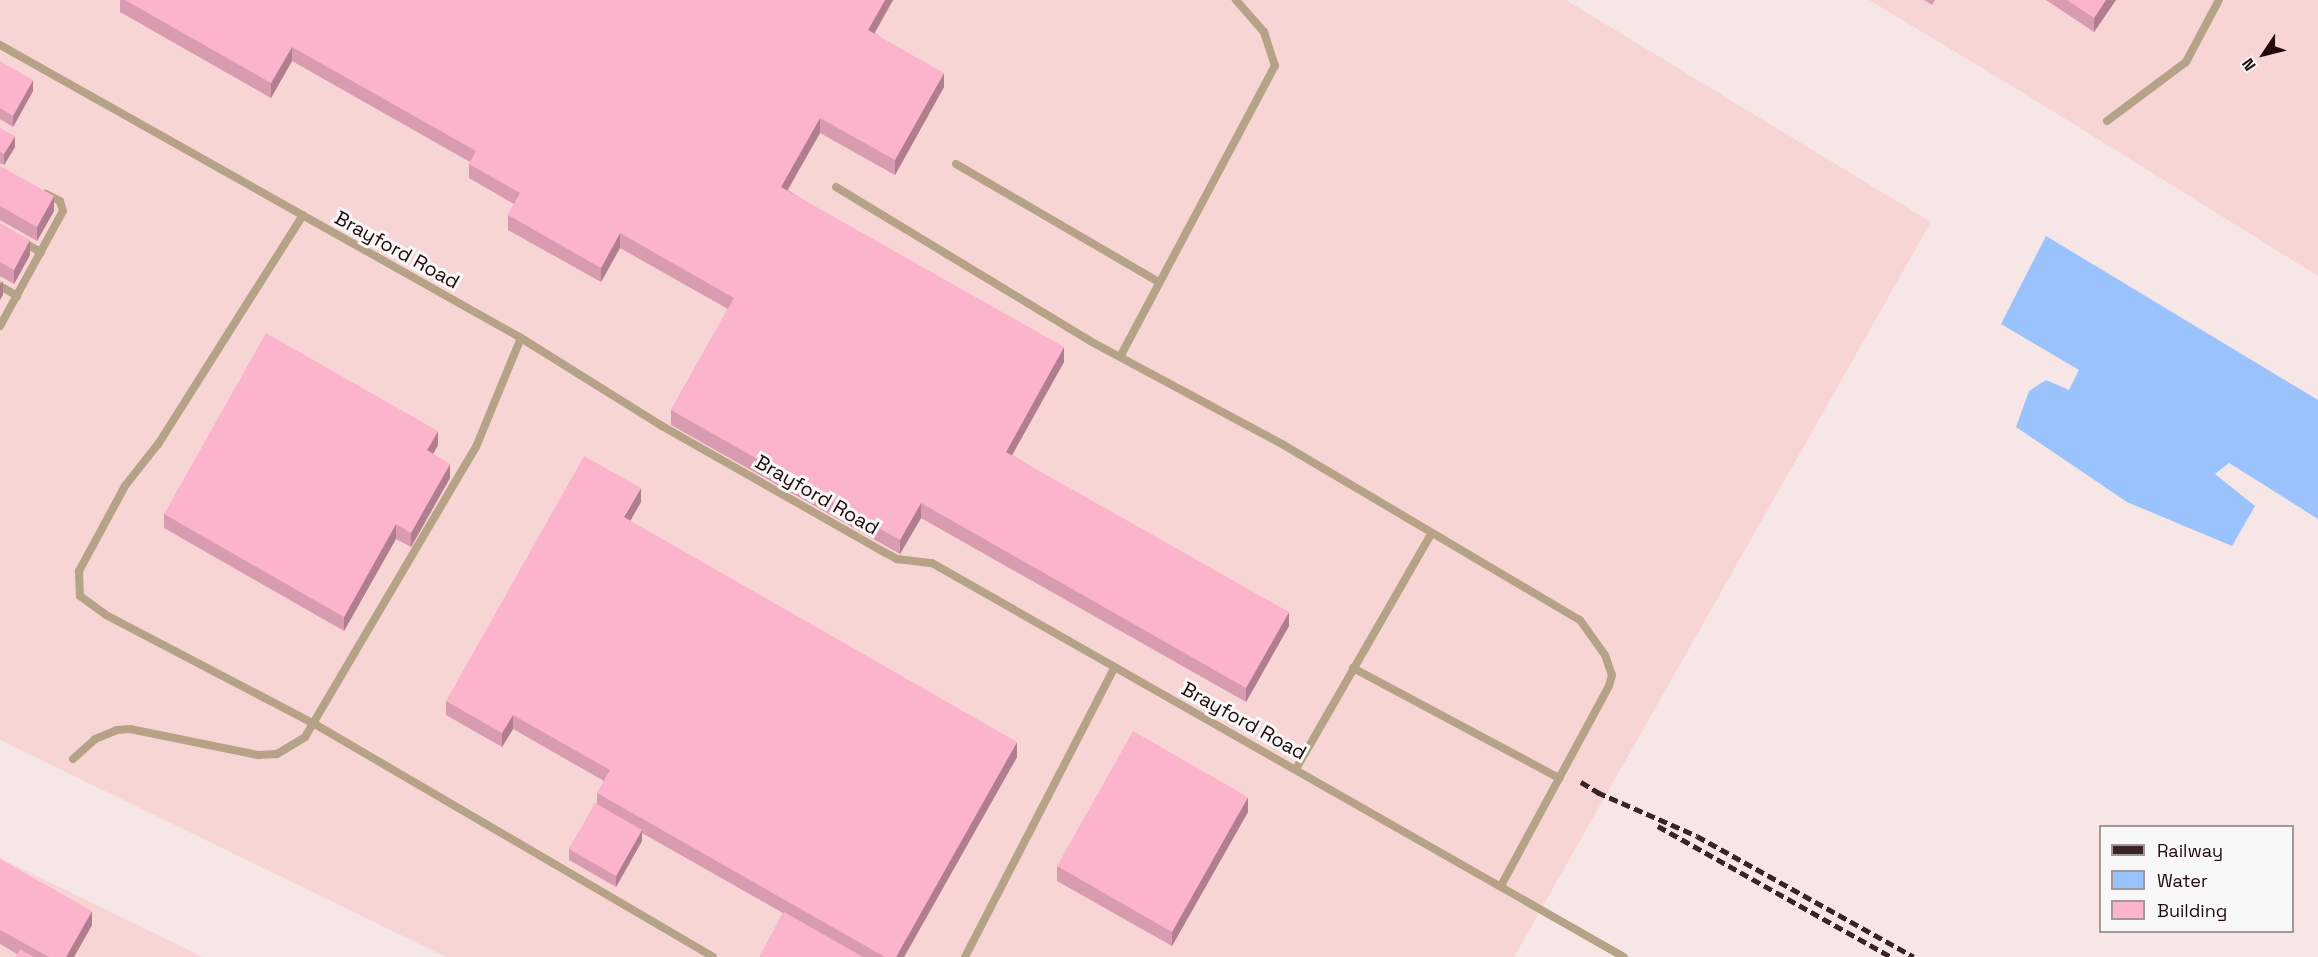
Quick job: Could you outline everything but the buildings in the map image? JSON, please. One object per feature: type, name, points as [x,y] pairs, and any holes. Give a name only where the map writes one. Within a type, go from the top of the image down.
[{"type":"lane","points":[[1120,357],[1275,66],[1264,32],[1236,0]]},
{"type":"lane","points":[[2107,121],[2186,62],[2219,0]]},
{"type":"lane","name":"Brayford Road","points":[[0,45],[521,338],[662,426],[886,553],[897,559],[932,563],[1624,957]]},
{"type":"lane","points":[[956,164],[1159,282]]},
{"type":"lane","points":[[836,188],[1120,357],[1282,444],[1580,620],[1600,644],[1612,675],[1609,686],[1501,886]]},
{"type":"lane","points":[[0,327],[63,211],[60,201],[40,190]]},
{"type":"lane","points":[[303,215],[158,444],[125,486],[77,580],[80,596],[106,615],[312,723],[713,957]]},
{"type":"lane","points":[[10,234],[41,252]]},
{"type":"lane","points":[[0,286],[17,296]]},
{"type":"lane","points":[[73,759],[95,739],[117,730],[130,729],[258,755],[277,754],[297,746],[476,447],[521,338]]},
{"type":"lane","points":[[1296,769],[1431,534]]},
{"type":"lane","points":[[965,957],[1115,667]]},
{"type":"lane","points":[[1353,668],[1559,778]]},
{"type":"shaded area","points":[[0,0],[1566,0],[1931,222],[1514,957],[446,957],[0,740]]},
{"type":"shaded area","points":[[1869,0],[2318,0],[2318,276],[2030,97]]},
{"type":"shaded area","points":[[0,858],[203,957],[0,957]]},
{"type":"water","points":[[2046,236],[2318,400],[2318,519],[2229,463],[2215,474],[2255,506],[2232,546],[2127,502],[2016,427],[2029,391],[2046,380],[2069,390],[2079,370],[2001,324]]},
{"type":"railway","points":[[1581,782],[1603,795]]},
{"type":"railway","points":[[1597,792],[1697,836],[1914,957]]},
{"type":"railway","points":[[1658,826],[1891,957]]}]
